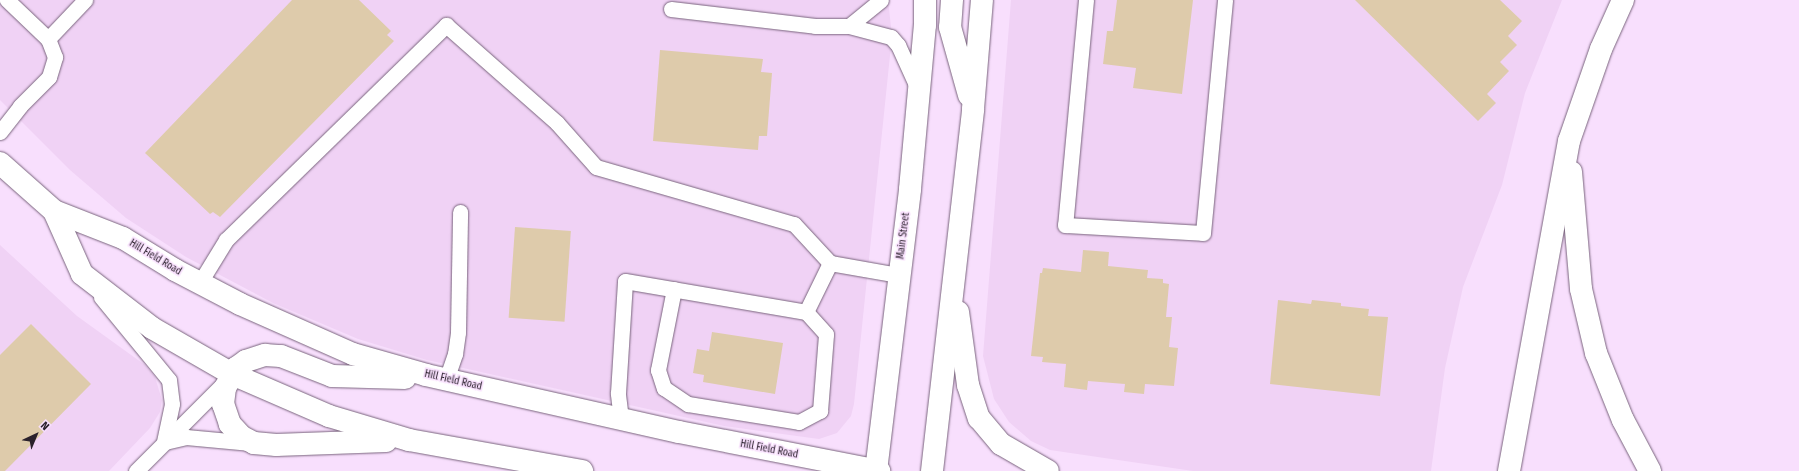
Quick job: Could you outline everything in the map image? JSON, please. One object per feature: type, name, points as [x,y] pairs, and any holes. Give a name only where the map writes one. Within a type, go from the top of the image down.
[{"type":"main road","points":[[919,0],[925,25]]},
{"type":"main road","name":"Main Street","points":[[877,471],[920,93],[925,25],[925,0]]},
{"type":"main road","points":[[952,0],[950,27],[973,110]]},
{"type":"main road","points":[[932,471],[973,110],[982,0]]},
{"type":"main road","points":[[1509,471],[1569,141],[1601,49],[1623,0]]},
{"type":"main road","points":[[1569,141],[1581,289],[1596,353],[1623,420],[1650,471]]},
{"type":"main road","name":"Hill Field Road","points":[[0,163],[54,211],[123,238],[199,284],[328,344],[377,362],[446,380],[621,419],[877,471]]},
{"type":"main road","name":"Hill Field Road","points":[[54,211],[82,274],[152,328],[230,376],[324,414],[409,440],[558,469],[582,471]]},
{"type":"main road","points":[[954,281],[968,385],[979,418],[1001,444],[1048,471]]},
{"type":"main road","points":[[409,440],[260,444],[242,437],[233,429],[227,417],[223,393],[230,376],[246,361],[257,356],[272,355],[332,376],[446,380]]},
{"type":"lane","points":[[0,132],[20,106],[49,77],[55,57],[48,39],[7,0]]},
{"type":"lane","points":[[48,39],[85,0]]},
{"type":"lane","points":[[849,26],[881,0]]},
{"type":"lane","points":[[1086,0],[1065,225],[1203,234],[1225,0]]},
{"type":"lane","points":[[671,9],[815,26],[849,26],[894,38],[920,93]]},
{"type":"lane","points":[[199,284],[226,240],[446,25],[557,123],[596,167],[794,224],[830,263],[899,275]]},
{"type":"lane","points":[[446,380],[455,354],[458,332],[460,212]]},
{"type":"lane","points":[[806,312],[830,263]]},
{"type":"lane","points":[[82,274],[169,380],[172,404],[164,442]]},
{"type":"lane","points":[[621,419],[618,393],[625,281],[674,289],[806,312],[826,334],[820,411],[799,422],[688,404],[664,388],[658,370],[674,289]]},
{"type":"lane","points":[[136,471],[230,376]]},
{"type":"lane","points":[[164,442],[186,437],[260,444]]},
{"type":"shaded area","points":[[0,0],[888,0],[892,36],[854,404],[851,416],[837,433],[819,439],[724,426],[427,360],[358,339],[273,303],[186,257],[126,218],[70,170],[0,100]]},
{"type":"shaded area","points":[[1011,0],[1562,0],[1525,93],[1502,185],[1463,287],[1445,368],[1431,471],[1193,471],[1050,450],[1031,441],[1009,422],[994,399],[983,356]]},
{"type":"shaded area","points":[[0,245],[77,316],[145,365],[155,377],[162,400],[160,412],[150,428],[109,471],[0,471]]},
{"type":"building","points":[[292,0],[359,0],[391,31],[387,35],[394,41],[220,217],[213,212],[210,214],[145,153]]},
{"type":"building","points":[[1117,0],[1193,0],[1182,94],[1133,88],[1136,68],[1103,64],[1107,31],[1113,31]]},
{"type":"building","points":[[1355,0],[1500,0],[1522,21],[1508,36],[1517,45],[1500,62],[1509,71],[1487,94],[1496,103],[1478,121]]},
{"type":"building","points":[[660,50],[763,59],[761,72],[772,73],[767,136],[759,136],[758,150],[653,141]]},
{"type":"building","points":[[515,227],[571,231],[565,322],[509,318]]},
{"type":"building","points":[[1083,250],[1109,252],[1108,266],[1148,270],[1147,278],[1163,279],[1163,283],[1169,284],[1166,317],[1172,317],[1169,347],[1178,348],[1174,386],[1145,384],[1144,394],[1124,392],[1125,384],[1088,381],[1087,390],[1064,387],[1066,364],[1042,362],[1043,357],[1031,356],[1040,273],[1042,273],[1043,268],[1081,272]]},
{"type":"building","points":[[1278,300],[1311,304],[1312,300],[1341,303],[1341,306],[1369,309],[1368,316],[1388,317],[1380,396],[1270,384]]},
{"type":"building","points":[[31,324],[91,384],[5,471],[0,471],[0,355]]},
{"type":"building","points":[[712,332],[783,343],[775,394],[703,382],[704,375],[693,373],[697,349],[709,351]]}]
